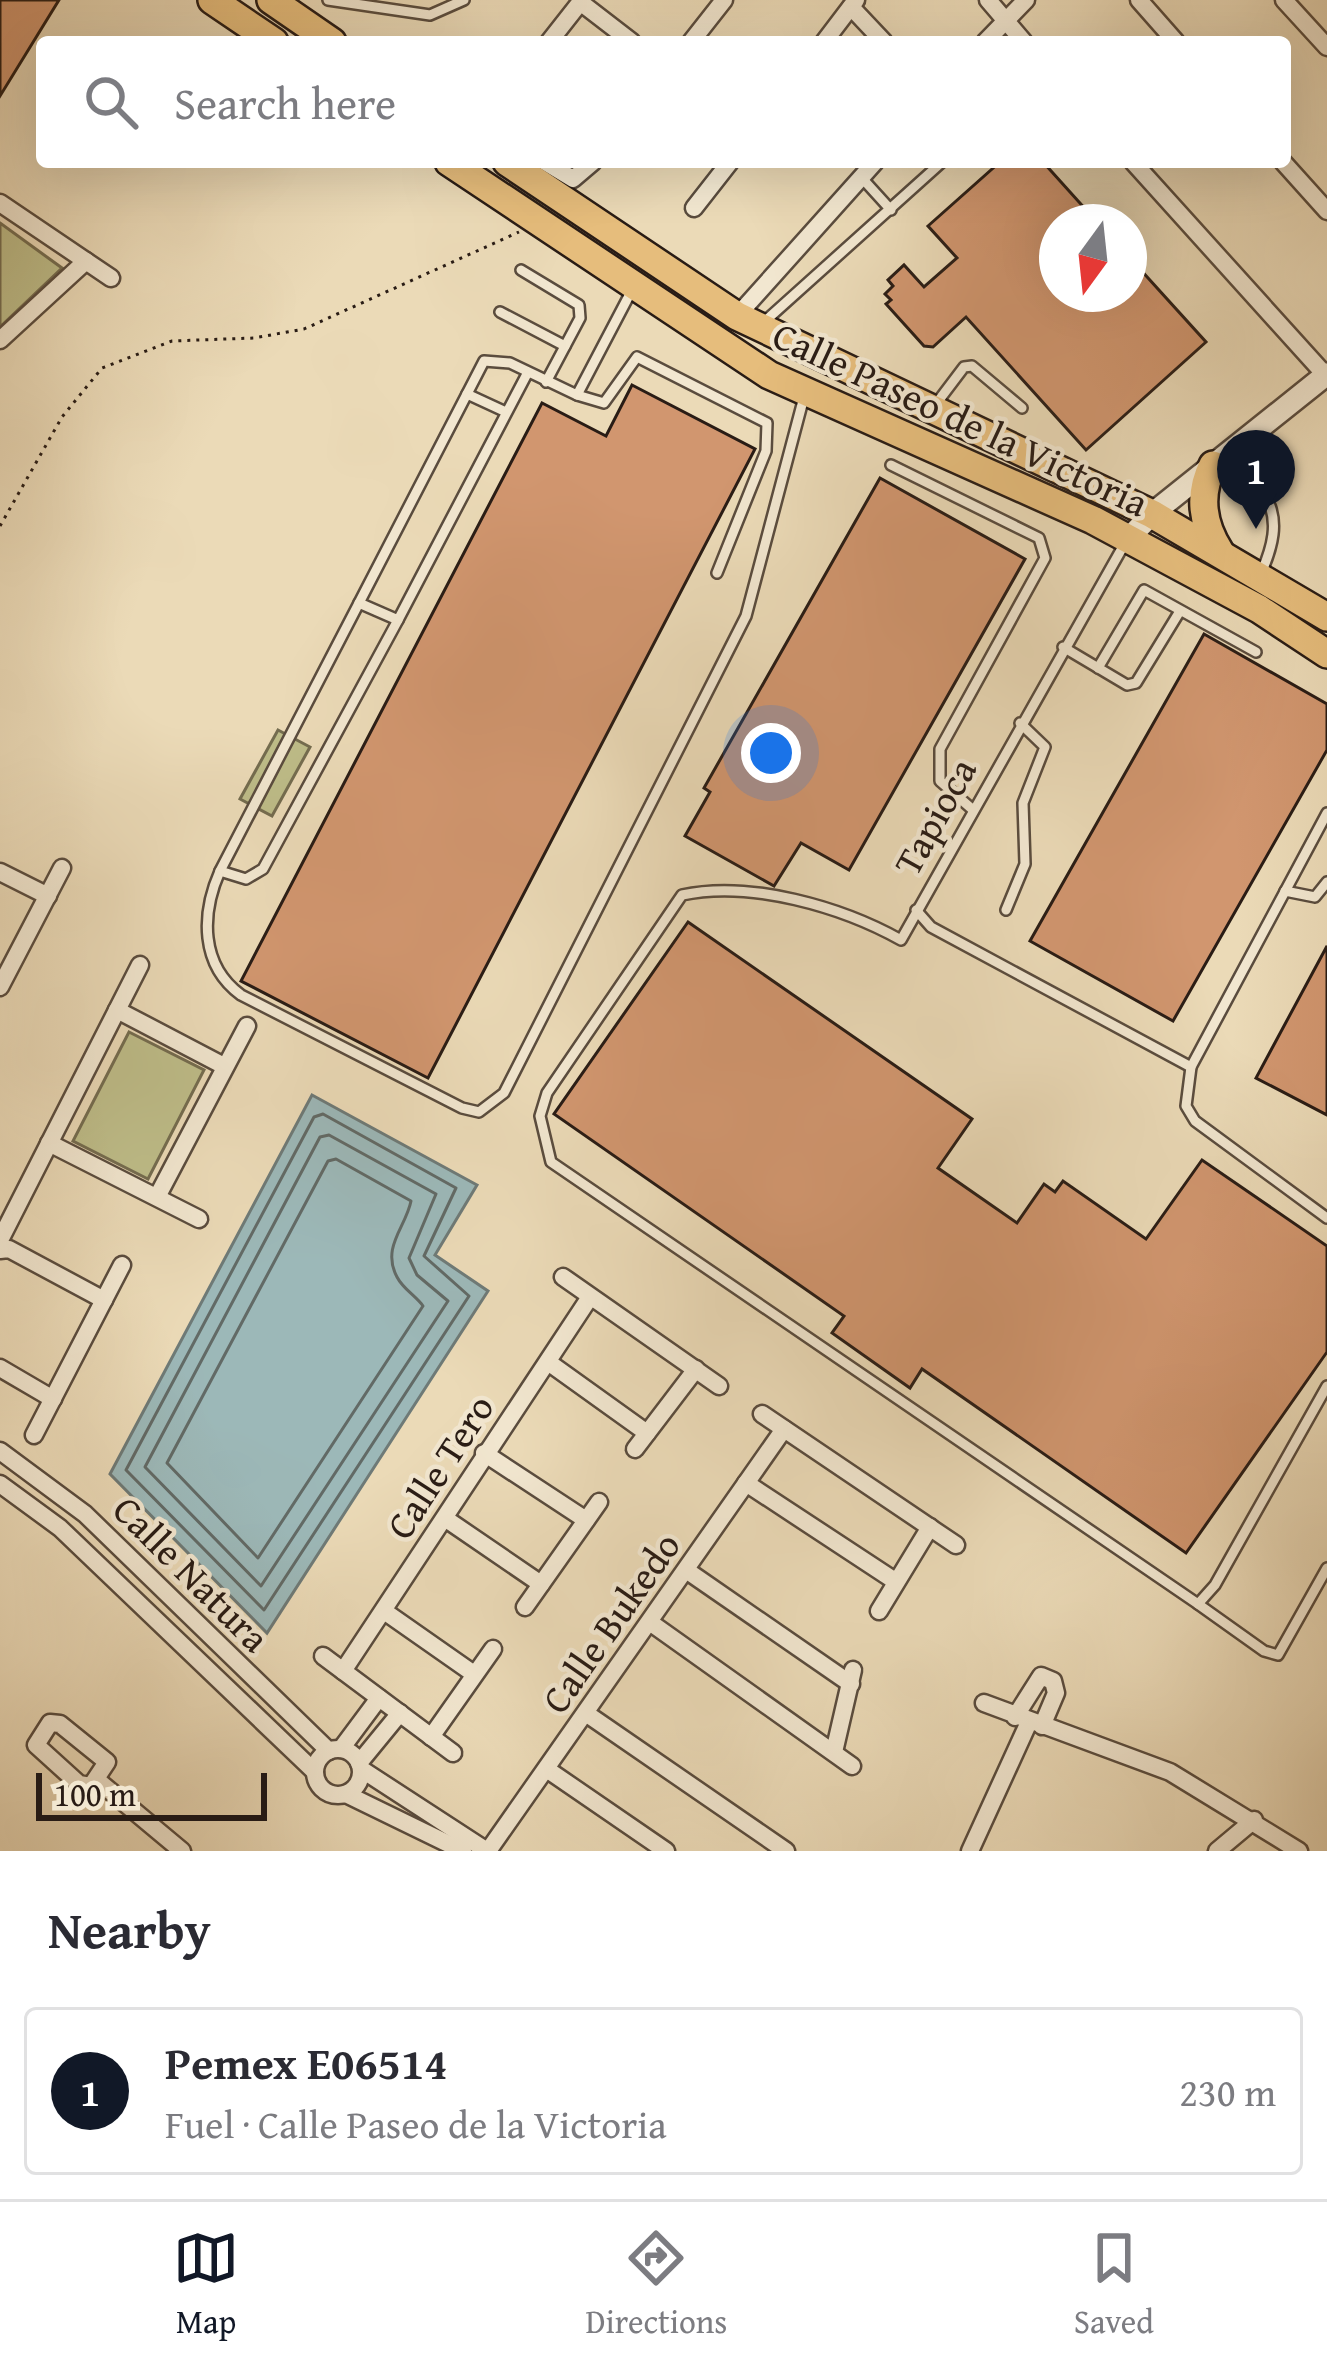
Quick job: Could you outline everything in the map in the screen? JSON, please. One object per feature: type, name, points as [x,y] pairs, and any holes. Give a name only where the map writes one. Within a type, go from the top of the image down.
[{"type":"main road","points":[[212,0],[265,36]]},
{"type":"main road","points":[[271,0],[323,36]]},
{"type":"main road","name":"Calle Paseo de la Victoria","points":[[458,168],[633,288],[805,395],[1128,539],[1327,654]]},
{"type":"main road","name":"Calle Paseo de la Victoria","points":[[516,168],[748,321],[1152,514],[1327,617]]},
{"type":"main road","points":[[1220,551],[1209,536],[1203,497],[1222,458]]},
{"type":"street","points":[[696,36],[724,0]]},
{"type":"street","points":[[988,0],[1019,36]]},
{"type":"street","points":[[991,36],[1026,0]]},
{"type":"street","points":[[1139,0],[1171,36]]},
{"type":"street","points":[[1284,0],[1327,47]]},
{"type":"street","points":[[554,36],[581,1],[625,36]]},
{"type":"street","points":[[829,36],[853,4],[879,36]]},
{"type":"street","points":[[554,168],[565,176],[581,177],[588,168]]},
{"type":"street","points":[[694,208],[725,168]]},
{"type":"street","points":[[748,321],[869,168]]},
{"type":"street","points":[[1128,539],[1152,514],[1326,375],[1137,168]]},
{"type":"street","points":[[1288,168],[1327,211]]},
{"type":"street","points":[[0,203],[112,278]]},
{"type":"street","points":[[0,340],[86,261]]},
{"type":"street","points":[[0,987],[8,954],[62,868]]},
{"type":"street","points":[[0,872],[47,896]]},
{"type":"street","points":[[104,1300],[2,1242],[140,964]]},
{"type":"street","points":[[117,1010],[224,1066]]},
{"type":"street","points":[[157,1197],[247,1026]]},
{"type":"street","points":[[50,1143],[199,1219]]},
{"type":"street","points":[[34,1435],[122,1265]]},
{"type":"street","points":[[563,1277],[719,1386]]},
{"type":"street","name":"Calle Tero","points":[[343,1671],[590,1297]]},
{"type":"street","points":[[548,1362],[647,1433]]},
{"type":"street","points":[[0,1368],[53,1399]]},
{"type":"street","points":[[635,1449],[696,1369]]},
{"type":"street","points":[[762,1414],[956,1545]]},
{"type":"street","name":"Calle Bukedo","points":[[487,1851],[784,1429]]},
{"type":"street","name":"Calle Natura","points":[[0,1451],[85,1514],[335,1750]]},
{"type":"street","points":[[484,1453],[586,1520]]},
{"type":"street","points":[[746,1483],[895,1581]]},
{"type":"street","name":"Calle Natura","points":[[0,1484],[60,1528],[315,1772]]},
{"type":"street","points":[[525,1607],[599,1502]]},
{"type":"street","points":[[446,1519],[542,1584]]},
{"type":"street","points":[[878,1611],[930,1528]]},
{"type":"street","points":[[686,1570],[852,1677],[834,1752]]},
{"type":"street","points":[[384,1611],[474,1674]]},
{"type":"street","points":[[651,1622],[852,1766]]},
{"type":"street","points":[[431,1737],[493,1649]]},
{"type":"street","points":[[323,1656],[453,1753]]},
{"type":"street","points":[[379,1698],[315,1772],[325,1791],[346,1794],[463,1851]]},
{"type":"street","points":[[984,1703],[1170,1772],[1299,1851]]},
{"type":"street","points":[[346,1794],[358,1784],[360,1766],[400,1713]]},
{"type":"street","points":[[587,1714],[778,1850]]},
{"type":"street","points":[[970,1851],[1029,1722]]},
{"type":"street","points":[[335,1750],[487,1851]]},
{"type":"street","points":[[548,1770],[666,1851]]},
{"type":"street","points":[[97,1780],[182,1851]]},
{"type":"street","points":[[1217,1851],[1254,1820]]},
{"type":"lane","points":[[328,0],[430,15],[464,0]]},
{"type":"lane","points":[[748,321],[891,211],[936,168]]},
{"type":"lane","points":[[861,177],[891,211]]},
{"type":"lane","points":[[521,270],[579,304],[580,318],[546,382]]},
{"type":"lane","points":[[577,395],[633,288]]},
{"type":"lane","points":[[500,312],[565,346]]},
{"type":"lane","points":[[717,573],[766,451],[766,423],[637,358],[604,403],[498,358],[484,361],[220,871],[208,900],[216,973],[224,982],[462,1108],[493,1107],[657,798],[746,616],[805,395]]},
{"type":"lane","points":[[931,411],[964,367],[972,366],[1022,408]]},
{"type":"lane","points":[[220,871],[246,879],[263,869],[528,371]]},
{"type":"lane","points":[[467,394],[506,412]]},
{"type":"lane","points":[[1222,458],[1275,512],[1276,531],[1260,576]]},
{"type":"lane","points":[[891,465],[1039,538],[1045,558],[940,749],[940,782],[972,809]]},
{"type":"lane","name":"Tapioca","points":[[1128,539],[916,910],[931,927],[1191,1067]]},
{"type":"lane","points":[[1098,668],[1144,590],[1256,652]]},
{"type":"lane","points":[[358,603],[398,620]]},
{"type":"lane","points":[[1063,646],[1127,685],[1136,683],[1180,611]]},
{"type":"lane","points":[[1006,910],[1025,864],[1023,803],[1046,757],[1046,747],[1020,723]]},
{"type":"lane","points":[[1327,813],[1191,1067],[1186,1106],[1195,1121],[1327,1218]]},
{"type":"lane","points":[[1285,891],[1315,897],[1327,882]]},
{"type":"lane","points":[[916,910],[901,940],[871,923],[753,893],[682,895],[547,1094],[541,1116],[551,1162],[1264,1651],[1278,1654],[1327,1568]]},
{"type":"lane","points":[[1198,1604],[1215,1585],[1327,1386]]},
{"type":"path","points":[[0,526],[62,417],[102,368],[172,341],[254,338],[304,329],[498,245],[536,221]]},
{"type":"shaded area","points":[[0,223],[62,268],[0,327]]},
{"type":"shaded area","points":[[278,730],[310,747],[272,816],[240,799]]},
{"type":"shaded area","points":[[129,1032],[204,1070],[148,1179],[73,1141]]},
{"type":"water","points":[[312,1095],[477,1185],[435,1255],[488,1291],[267,1633],[110,1474]]},
{"type":"building","points":[[0,0],[59,0],[36,36],[0,96]]},
{"type":"building","points":[[993,168],[1048,168],[1081,204],[1039,204],[1039,312],[1147,312],[1147,277],[1206,342],[1086,450],[966,317],[933,347],[924,346],[886,304],[891,300],[885,294],[893,286],[888,280],[904,265],[924,287],[957,258],[928,226]]},
{"type":"building","points":[[632,385],[755,449],[428,1078],[241,981],[542,403],[606,436]]},
{"type":"building","points":[[880,478],[1025,559],[849,870],[801,843],[774,886],[685,836],[710,792],[704,788]]},
{"type":"building","points":[[1204,634],[1327,704],[1327,750],[1173,1021],[1030,941]]},
{"type":"building","points":[[688,922],[972,1119],[938,1168],[1017,1223],[1044,1184],[1055,1192],[1063,1181],[1146,1239],[1202,1160],[1327,1246],[1327,1352],[1186,1553],[922,1369],[910,1388],[832,1333],[844,1316],[554,1114]]},
{"type":"building","points":[[1327,946],[1327,1115],[1256,1078]]},
{"type":"place","name":"Pemex E06514","points":[[1256,529]]}]
